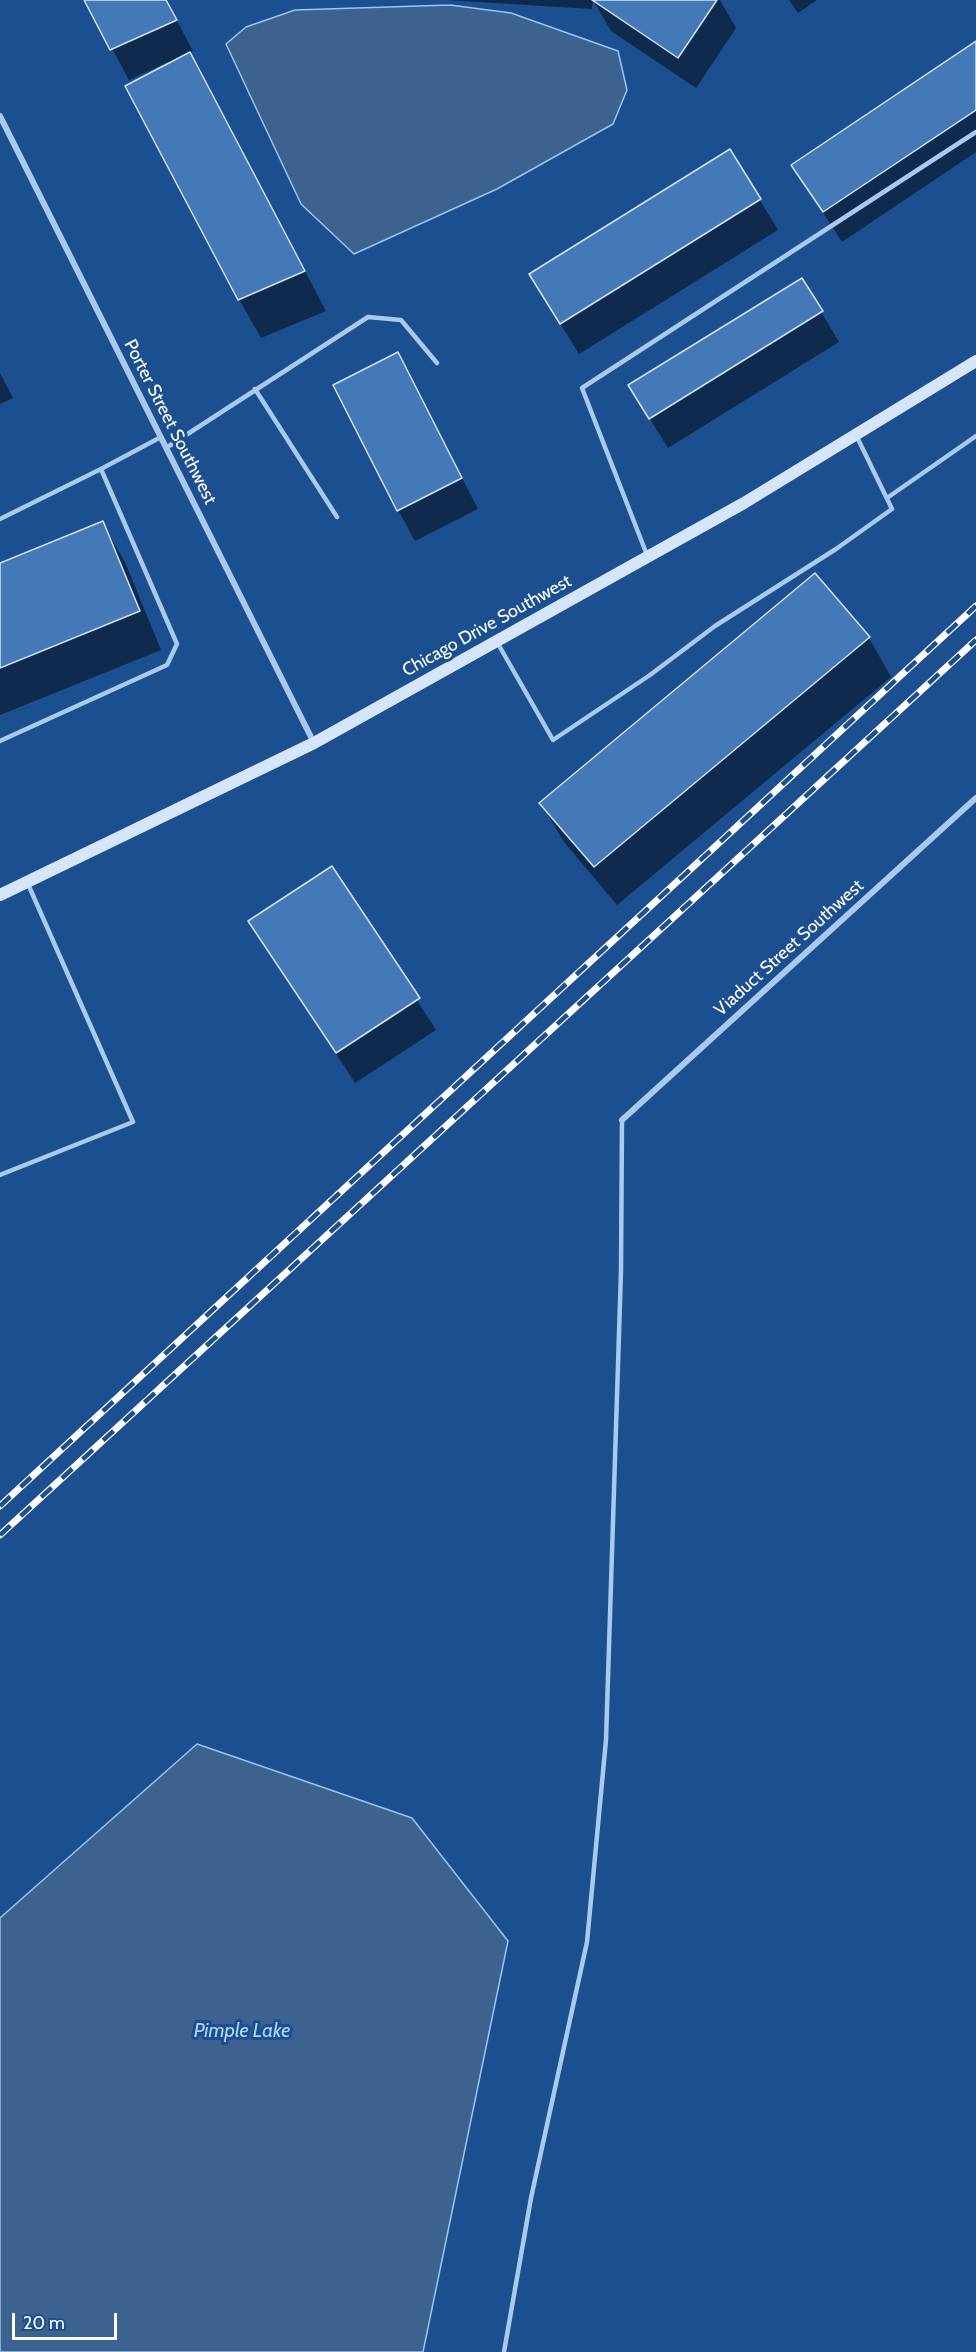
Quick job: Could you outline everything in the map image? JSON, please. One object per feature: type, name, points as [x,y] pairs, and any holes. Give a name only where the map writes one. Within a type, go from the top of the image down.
[{"type":"main road","name":"Chicago Drive Southwest","points":[[0,895],[314,743],[744,503],[976,361]]},
{"type":"street","name":"Porter Street Southwest","points":[[0,116],[314,743]]},
{"type":"street","name":"Viaduct Street Southwest","points":[[622,1120],[976,798]]},
{"type":"lane","points":[[648,557],[582,388],[976,132]]},
{"type":"lane","points":[[166,448],[368,317],[401,320],[437,363]]},
{"type":"lane","points":[[255,389],[337,517]]},
{"type":"lane","points":[[496,641],[553,740],[650,675],[715,626],[836,549],[892,509],[856,435]]},
{"type":"lane","points":[[887,498],[976,436]]},
{"type":"lane","points":[[0,519],[161,437]]},
{"type":"lane","points":[[0,741],[167,665],[177,644],[101,469]]},
{"type":"lane","points":[[0,1175],[133,1122],[27,882]]},
{"type":"lane","points":[[504,2352],[531,2198],[589,1930],[606,1740],[621,1271],[622,1120]]},
{"type":"water","points":[[450,5],[511,13],[618,51],[627,90],[613,124],[497,189],[354,254],[301,204],[226,44],[246,27],[295,10]]},
{"type":"water","name":"Pimple Lake","points":[[197,1744],[412,1818],[508,1941],[423,2352],[0,2352],[0,1918]]},
{"type":"building","points":[[84,0],[166,0],[177,20],[110,50]]},
{"type":"building","points":[[592,0],[717,0],[678,58]]},
{"type":"building","points":[[976,41],[976,110],[823,212],[791,165]]},
{"type":"building","points":[[190,52],[305,271],[238,300],[125,86]]},
{"type":"building","points":[[730,149],[761,199],[560,324],[529,274]]},
{"type":"building","points":[[802,278],[823,311],[649,419],[628,385]]},
{"type":"building","points":[[398,352],[462,478],[397,511],[333,385]]},
{"type":"building","points":[[103,521],[140,611],[0,668],[0,563]]},
{"type":"building","points":[[815,573],[870,637],[594,867],[539,803]]},
{"type":"building","points":[[332,866],[420,998],[336,1053],[248,921]]},
{"type":"railway","points":[[0,1506],[976,606]]},
{"type":"railway","points":[[0,1535],[976,640]]}]
